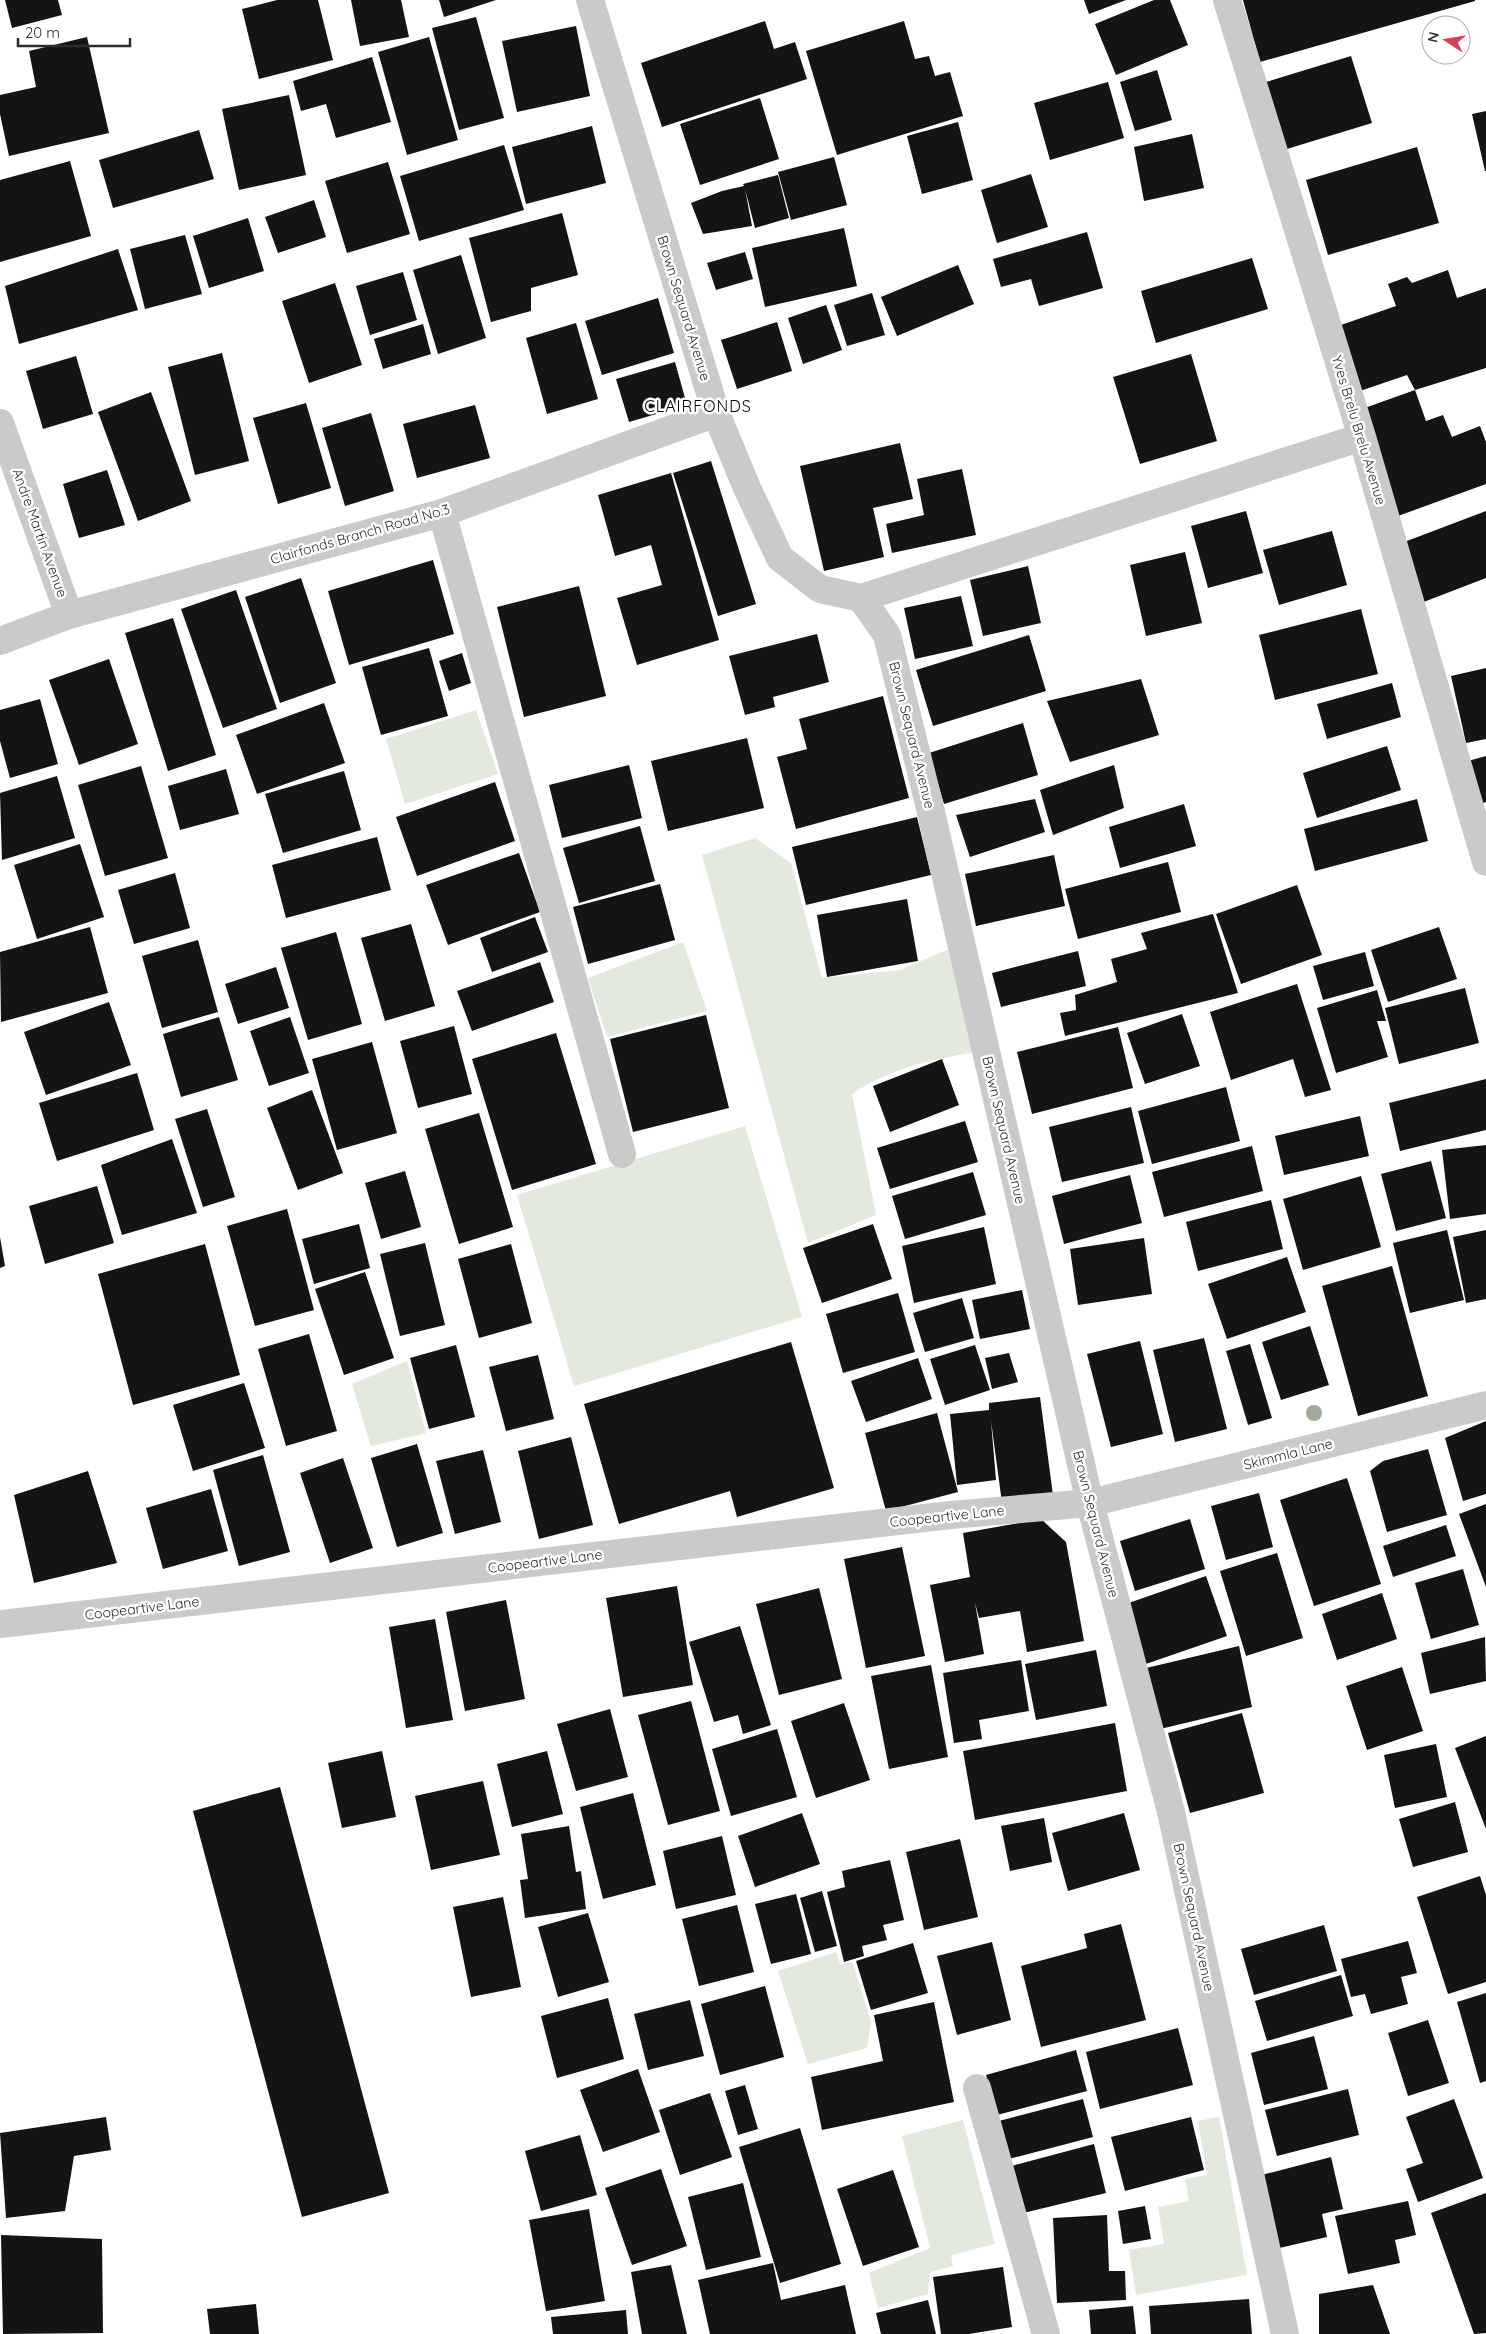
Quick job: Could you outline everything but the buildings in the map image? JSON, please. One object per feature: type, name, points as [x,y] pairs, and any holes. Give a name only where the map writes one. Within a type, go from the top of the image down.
[{"type":"street","name":"Brown Sequard Avenue","points":[[590,0],[716,413],[747,488],[780,558],[820,589],[861,598],[887,635],[931,812],[1090,1503],[1171,1812],[1285,2334]]},
{"type":"street","name":"Yves Brelu Brelu Avenue","points":[[1227,0],[1362,437],[1486,862]]},
{"type":"street","name":"Clairfonds Branch Road No.3","points":[[0,641],[69,615],[442,513],[716,413]]},
{"type":"street","name":"Andre Martin Avenue","points":[[0,423],[69,615]]},
{"type":"street","points":[[861,598],[1362,437]]},
{"type":"street","points":[[442,513],[622,1154]]},
{"type":"street","name":"Skimmla Lane","points":[[1090,1503],[1486,1406]]},
{"type":"street","name":"Coopeartive Lane","points":[[0,1624],[951,1515],[1090,1503]]},
{"type":"street","points":[[977,2088],[1046,2334]]},
{"type":"shaded area","points":[[476,710],[498,774],[405,804],[386,739]]},
{"type":"shaded area","points":[[755,838],[791,863],[822,978],[900,970],[956,946],[983,1051],[949,1057],[899,1070],[852,1094],[876,1215],[808,1243],[702,855]]},
{"type":"shaded area","points":[[683,942],[707,1011],[607,1037],[588,978]]},
{"type":"shaded area","points":[[745,1126],[802,1317],[574,1386],[517,1195]]},
{"type":"shaded area","points":[[407,1361],[426,1433],[371,1446],[352,1384]]},
{"type":"shaded area","points":[[836,1952],[840,1964],[852,1962],[855,1970],[871,2021],[867,2048],[808,2064],[778,1971]]},
{"type":"shaded area","points":[[1219,2117],[1247,2275],[1136,2295],[1129,2250],[1164,2244],[1158,2207],[1189,2201],[1185,2179],[1207,2175],[1198,2121]]},
{"type":"shaded area","points":[[963,2120],[995,2244],[951,2255],[953,2266],[930,2272],[928,2294],[878,2308],[869,2273],[930,2248],[902,2136]]},
{"type":"district","name":"CLAIRFONDS","points":[[698,406]]}]
